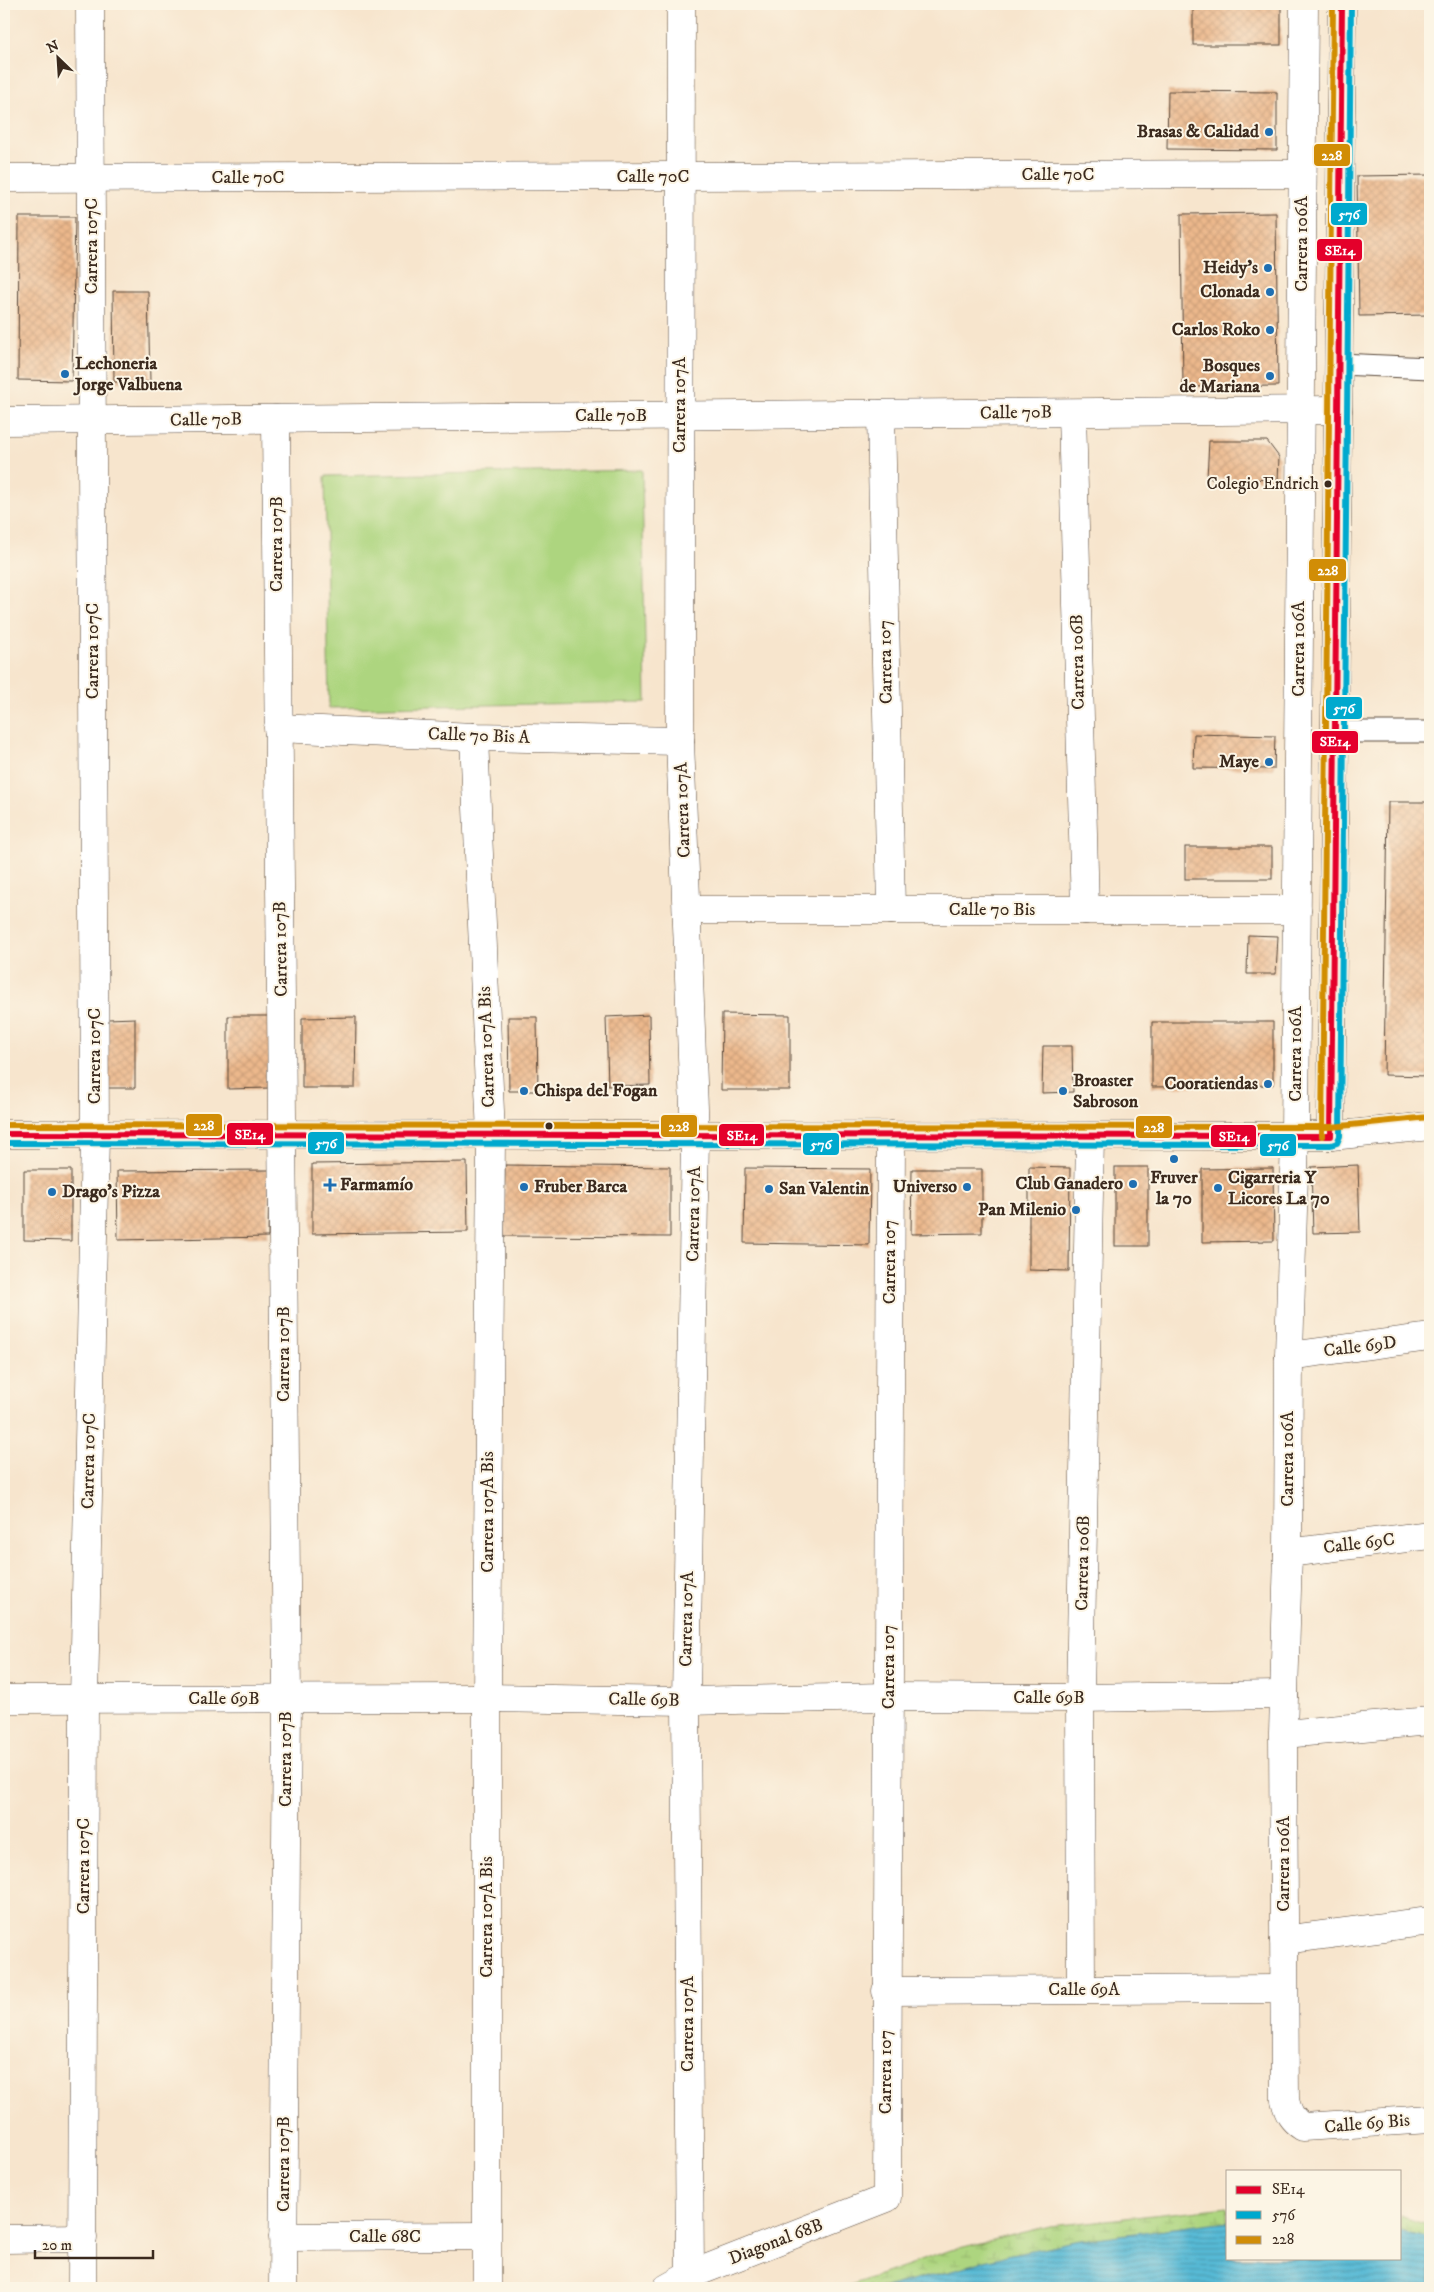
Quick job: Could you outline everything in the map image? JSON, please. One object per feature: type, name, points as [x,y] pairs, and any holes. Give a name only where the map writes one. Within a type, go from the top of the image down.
[{"type":"street","name":"Carrera 107C","points":[[82,2288],[84,1700],[95,1134],[90,4]]},
{"type":"street","name":"Carrera 107A","points":[[678,2282],[695,1135],[680,741],[681,4]]},
{"type":"street","name":"Carrera 106A","points":[[1303,2127],[1294,2121],[1288,2111],[1285,2100],[1283,1989],[1284,1696],[1288,1554],[1289,1356],[1295,1136],[1304,4]]},
{"type":"street","name":"Carrera 106A","points":[[1331,1136],[1342,4]]},
{"type":"street","name":"Calle 70C","points":[[4,178],[1302,174]]},
{"type":"street","name":"Calle 70B","points":[[4,421],[92,422],[1338,410]]},
{"type":"street","name":"Carrera 106B","points":[[1072,413],[1085,910]]},
{"type":"street","name":"Carrera 107","points":[[881,414],[891,910]]},
{"type":"street","name":"Carrera 107B","points":[[276,419],[287,1699],[283,2288]]},
{"type":"street","name":"Calle 70 Bis A","points":[[278,728],[474,737],[680,741]]},
{"type":"street","name":"Carrera 107A Bis","points":[[474,737],[491,1135],[487,1698],[487,2288]]},
{"type":"street","name":"Calle 70 Bis","points":[[687,910],[1297,910]]},
{"type":"street","points":[[4,1134],[1331,1136],[1430,1126]]},
{"type":"street","name":"Carrera 107","points":[[887,2198],[886,1991],[891,1135]]},
{"type":"street","name":"Carrera 106B","points":[[1081,1990],[1080,1698],[1090,1136]]},
{"type":"street","name":"Calle 69D","points":[[1289,1356],[1430,1337]]},
{"type":"street","name":"Calle 69C","points":[[1288,1554],[1430,1535]]},
{"type":"street","name":"Calle 69B","points":[[4,1699],[487,1698],[686,1701],[889,1697],[1284,1696]]},
{"type":"street","points":[[1284,1734],[1430,1721]]},
{"type":"street","points":[[1284,1940],[1430,1922]]},
{"type":"street","name":"Calle 69A","points":[[886,1991],[1283,1989]]},
{"type":"street","name":"Calle 69 Bis","points":[[1303,2127],[1430,2118]]},
{"type":"street","name":"Diagonal 68B","points":[[678,2282],[887,2198]]},
{"type":"street","name":"Calle 68C","points":[[284,2237],[486,2236]]},
{"type":"street","points":[[4,2239],[83,2238]]},
{"type":"lane","points":[[1339,364],[1430,368]]},
{"type":"lane","points":[[1335,732],[1430,732]]},
{"type":"green space","points":[[642,470],[646,702],[329,708],[325,476]]},
{"type":"green space","points":[[1226,2207],[1226,2260],[1402,2260],[1402,2217],[1430,2226],[1430,2288],[842,2288],[951,2250],[1050,2226]]},
{"type":"water","points":[[1226,2221],[1226,2260],[1402,2260],[1402,2231],[1430,2238],[1430,2288],[885,2288],[1007,2255],[1080,2240]]},
{"type":"building","points":[[1193,4],[1281,4],[1281,45],[1193,45]]},
{"type":"building","points":[[1168,91],[1277,92],[1277,150],[1167,149]]},
{"type":"building","points":[[1430,175],[1430,315],[1359,316],[1357,176]]},
{"type":"building","points":[[1276,213],[1278,386],[1183,387],[1181,214]]},
{"type":"building","points":[[19,217],[75,217],[72,381],[18,380]]},
{"type":"building","points":[[113,291],[148,291],[150,382],[114,382]]},
{"type":"building","points":[[1209,441],[1267,441],[1279,457],[1278,480],[1207,478]]},
{"type":"building","points":[[1194,734],[1275,736],[1274,769],[1193,768]]},
{"type":"building","points":[[1388,802],[1430,802],[1430,1076],[1384,1075]]},
{"type":"building","points":[[1185,847],[1272,847],[1272,879],[1185,879]]},
{"type":"building","points":[[1248,935],[1278,936],[1276,974],[1247,974]]},
{"type":"building","points":[[722,1014],[790,1015],[790,1090],[721,1090]]},
{"type":"building","points":[[649,1015],[650,1085],[608,1086],[606,1017]]},
{"type":"building","points":[[228,1016],[270,1016],[269,1088],[228,1089]]},
{"type":"building","points":[[356,1017],[355,1088],[302,1088],[302,1018]]},
{"type":"building","points":[[508,1017],[537,1017],[538,1091],[509,1091]]},
{"type":"building","points":[[135,1018],[135,1088],[107,1088],[108,1019]]},
{"type":"building","points":[[1152,1022],[1273,1022],[1273,1085],[1152,1087]]},
{"type":"building","points":[[1043,1046],[1072,1046],[1073,1092],[1042,1093]]},
{"type":"building","points":[[467,1162],[468,1232],[312,1234],[312,1164]]},
{"type":"building","points":[[505,1165],[670,1167],[670,1237],[504,1236]]},
{"type":"building","points":[[1358,1165],[1360,1232],[1313,1233],[1311,1167]]},
{"type":"building","points":[[1029,1167],[1070,1168],[1069,1271],[1029,1270]]},
{"type":"building","points":[[1115,1167],[1148,1167],[1148,1246],[1115,1246]]},
{"type":"building","points":[[745,1168],[870,1169],[869,1245],[744,1243]]},
{"type":"building","points":[[1273,1168],[1274,1241],[1202,1242],[1202,1169]]},
{"type":"building","points":[[912,1169],[982,1169],[982,1233],[911,1234]]},
{"type":"building","points":[[24,1170],[71,1170],[71,1241],[24,1240]]},
{"type":"building","points":[[269,1170],[268,1237],[118,1240],[117,1171]]},
{"type":"transit line","name":"228","points":[[1322,1136],[1333,4]]},
{"type":"transit line","name":"SE14","points":[[4,1134],[1331,1136],[1342,4]]},
{"type":"transit line","name":"576","points":[[4,1143],[1331,1145],[1337,1143],[1340,1136],[1351,4]]},
{"type":"transit line","name":"228","points":[[4,1125],[1331,1127],[1429,1117]]},
{"type":"place","name":"Brasas & Calidad","points":[[1269,132]]},
{"type":"place","name":"Heidy's","points":[[1268,268]]},
{"type":"place","name":"Clonada","points":[[1270,292]]},
{"type":"place","name":"Carlos Roko","points":[[1270,330]]},
{"type":"place","name":"Lechoneria Jorge Valbuena","points":[[65,374]]},
{"type":"place","name":"Bosques de Mariana","points":[[1270,376]]},
{"type":"place","name":"Colegio Endrich","points":[[1328,484]]},
{"type":"place","name":"Maye","points":[[1269,762]]},
{"type":"place","name":"Cooratiendas","points":[[1268,1084]]},
{"type":"place","name":"Chispa del Fogan","points":[[524,1091]]},
{"type":"place","name":"Broaster Sabroson","points":[[1063,1091]]},
{"type":"place","name":"Fruver la 70","points":[[1174,1159]]},
{"type":"place","name":"Club Ganadero","points":[[1133,1184]]},
{"type":"place","name":"Farmamío","points":[[330,1185]]},
{"type":"place","name":"Fruber Barca","points":[[524,1187]]},
{"type":"place","name":"Universo","points":[[967,1187]]},
{"type":"place","name":"Cigarreria Y Licores La 70","points":[[1218,1188]]},
{"type":"place","name":"San Valentin","points":[[769,1189]]},
{"type":"place","name":"Drago's Pizza","points":[[52,1192]]},
{"type":"place","name":"Pan Milenio","points":[[1076,1210]]}]
